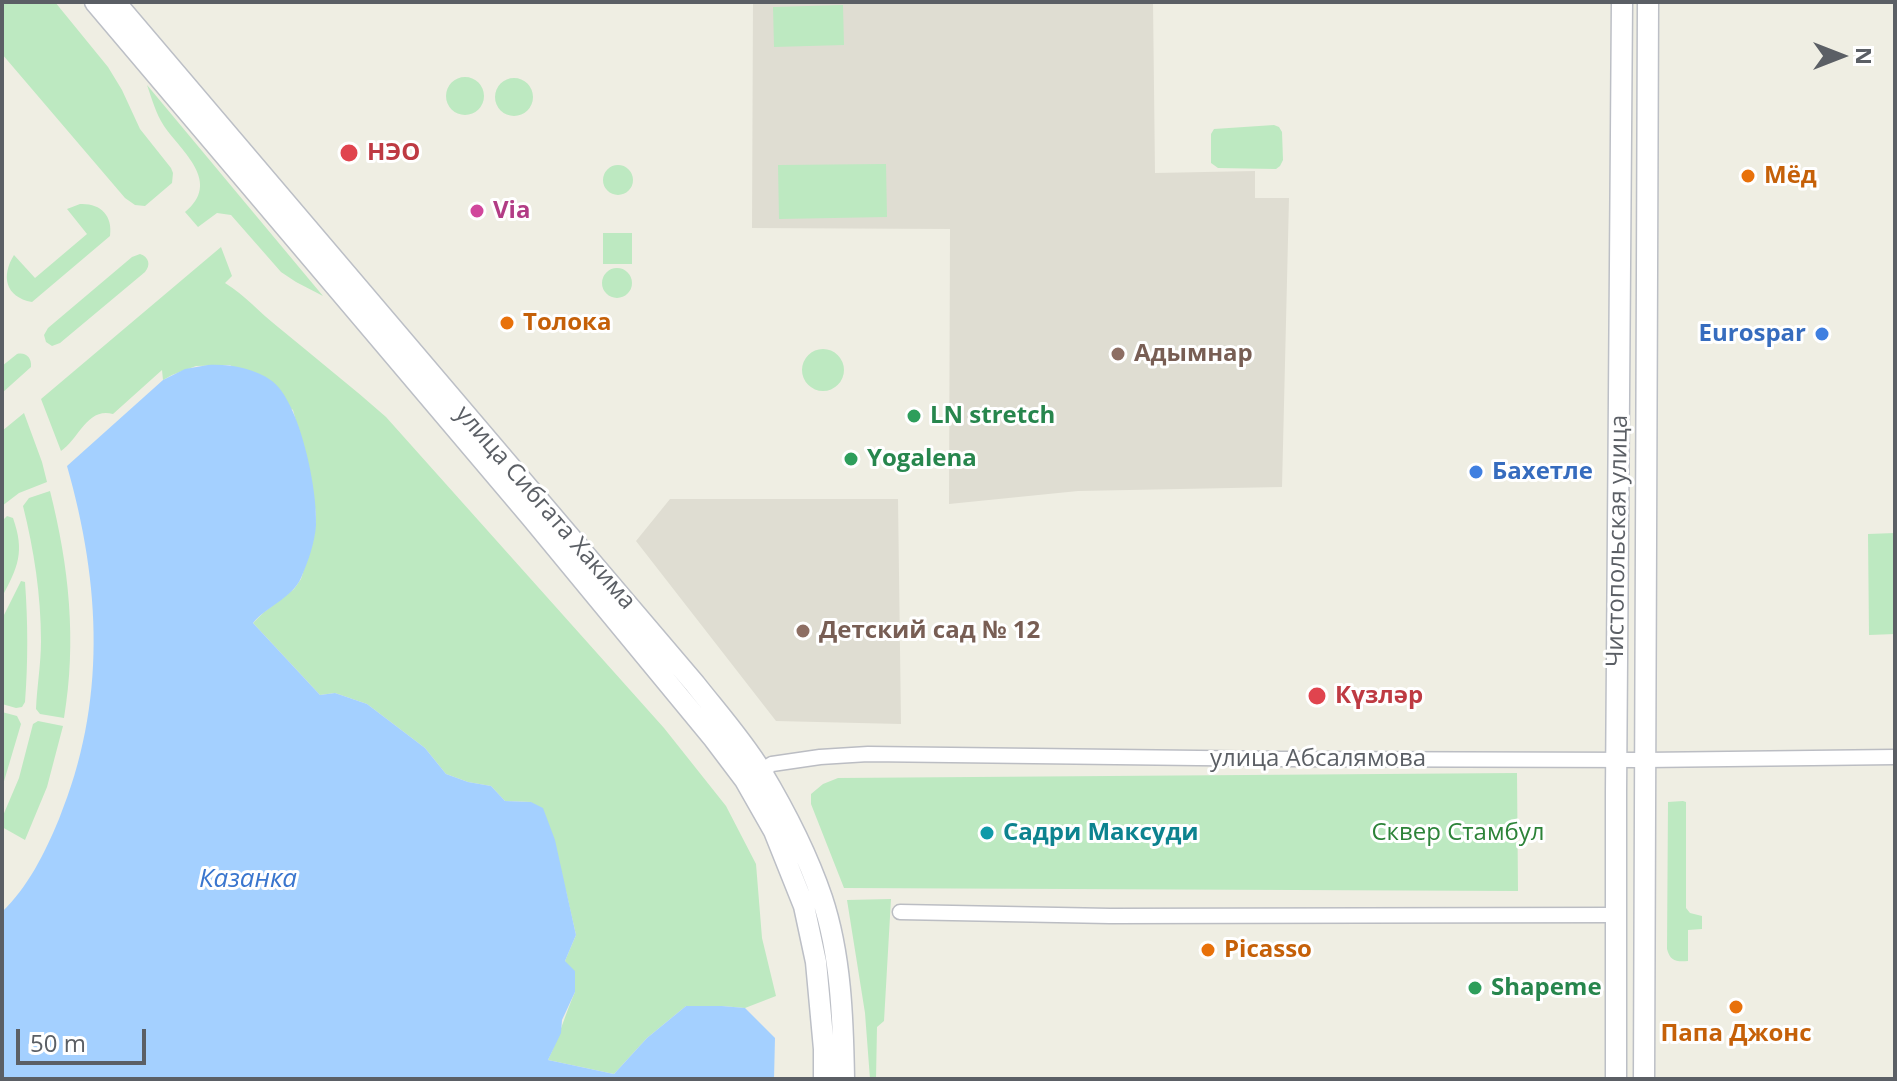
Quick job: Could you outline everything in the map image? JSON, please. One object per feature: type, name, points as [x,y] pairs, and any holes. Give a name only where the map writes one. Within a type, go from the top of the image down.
[{"type":"main road","name":"улица Сибгата Хакима","points":[[95,2],[531,517],[714,739],[753,776],[804,906],[816,962],[824,1079]]},
{"type":"main road","name":"улица Сибгата Хакима","points":[[115,2],[695,684],[753,776],[798,839],[822,899],[835,954],[844,1079]]},
{"type":"main road","name":"Чистопольская улица","points":[[1616,1079],[1622,2]]},
{"type":"main road","name":"Чистопольская улица","points":[[1644,1079],[1648,2]]},
{"type":"street","name":"улица Абсалямова","points":[[753,776],[772,764],[868,754],[1616,760],[1895,757]]},
{"type":"street","points":[[900,912],[1110,916],[1616,915]]},
{"type":"shaded area","name":"Адымнар","points":[[753,2],[1153,2],[1155,173],[1255,171],[1255,198],[1289,198],[1282,487],[1078,491],[949,504],[950,229],[752,228]]},
{"type":"shaded area","name":"Детский сад № 12","points":[[670,499],[898,499],[901,724],[776,721],[636,541]]},
{"type":"green space","points":[[2,2],[55,2],[108,67],[140,129],[173,173],[172,183],[145,206],[135,205],[125,198],[2,54]]},
{"type":"green space","points":[[843,5],[844,45],[774,47],[773,7]]},
{"type":"green space","points":[[465,77],[478,83],[484,96],[478,109],[465,115],[452,109],[446,96],[452,83]]},
{"type":"green space","points":[[514,78],[527,84],[533,97],[527,110],[514,116],[501,110],[495,97],[501,84]]},
{"type":"green space","points":[[147,85],[323,296],[281,272],[231,215],[217,213],[198,227],[185,212],[200,190],[199,178],[188,157],[161,121]]},
{"type":"green space","points":[[1274,125],[1282,132],[1283,160],[1276,169],[1218,168],[1211,163],[1211,134],[1214,129]]},
{"type":"green space","points":[[886,164],[887,217],[779,219],[778,165]]},
{"type":"green space","points":[[618,165],[629,169],[633,180],[629,191],[618,195],[607,191],[603,180],[607,169]]},
{"type":"green space","points":[[80,204],[94,206],[104,212],[109,222],[110,236],[32,302],[16,296],[7,278],[14,255],[35,278],[87,234],[67,209]]},
{"type":"green space","points":[[603,233],[632,233],[632,264],[603,264]]},
{"type":"green space","points":[[221,247],[232,276],[225,283],[386,417],[664,728],[726,806],[756,864],[762,938],[776,996],[745,1008],[686,1006],[647,1038],[614,1074],[548,1060],[575,992],[565,961],[576,935],[566,891],[531,802],[505,801],[491,786],[446,774],[425,748],[367,704],[335,693],[320,695],[253,623],[294,589],[301,579],[314,536],[316,515],[311,478],[293,410],[230,365],[196,366],[163,380],[162,370],[113,414],[104,413],[90,419],[61,451],[41,399]]},
{"type":"green space","points":[[140,254],[148,262],[145,272],[60,343],[52,346],[46,342],[44,335],[48,328],[132,257]]},
{"type":"green space","points":[[617,268],[628,272],[632,283],[628,294],[617,298],[606,294],[602,283],[606,272]]},
{"type":"green space","points":[[823,349],[838,355],[844,370],[838,385],[823,391],[808,385],[802,370],[808,355]]},
{"type":"green space","points":[[17,354],[28,356],[31,367],[2,393],[2,366]]},
{"type":"green space","points":[[24,413],[47,482],[19,493],[2,506],[2,431]]},
{"type":"green space","points":[[50,491],[62,547],[69,604],[70,661],[64,718],[40,714],[36,709],[41,650],[40,607],[34,556],[23,506],[29,498]]},
{"type":"green space","points":[[7,516],[13,518],[19,550],[16,568],[2,597],[2,521]]},
{"type":"green space","points":[[1895,533],[1895,634],[1869,635],[1868,534]]},
{"type":"green space","points":[[21,581],[25,582],[26,597],[27,672],[25,702],[22,707],[16,708],[2,704],[2,619]]},
{"type":"green space","points":[[2,712],[17,716],[21,724],[2,788]]},
{"type":"green space","points":[[38,721],[63,726],[47,787],[25,840],[2,827],[2,818],[19,778],[33,724]]},
{"type":"green space","name":"Сквер Стамбул","points":[[1517,773],[1518,891],[844,888],[811,804],[811,794],[823,784],[838,778]]},
{"type":"green space","points":[[1668,802],[1686,802],[1686,908],[1690,913],[1702,916],[1702,929],[1688,930],[1688,961],[1677,961],[1667,949]]},
{"type":"green space","points":[[891,899],[884,1021],[877,1027],[876,1079],[870,1079],[865,1013],[847,900]]},
{"type":"water","name":"Казанка","points":[[225,365],[258,373],[272,381],[282,392],[299,427],[314,491],[316,525],[313,545],[301,578],[292,591],[253,623],[320,695],[335,693],[367,704],[425,748],[446,774],[491,786],[505,801],[531,802],[543,808],[555,840],[576,935],[565,961],[575,971],[575,992],[548,1060],[614,1074],[647,1038],[686,1006],[722,1006],[745,1008],[775,1038],[774,1079],[2,1079],[2,912],[35,869],[59,819],[75,775],[92,688],[92,599],[87,555],[67,466],[163,380],[185,369]]},
{"type":"place","name":"НЭО","points":[[349,153]]},
{"type":"place","name":"Мёд","points":[[1748,176]]},
{"type":"place","name":"Via","points":[[477,211]]},
{"type":"place","name":"Толока","points":[[507,323]]},
{"type":"place","name":"Eurospar","points":[[1822,334]]},
{"type":"place","name":"Адымнар","points":[[1118,354]]},
{"type":"place","name":"LN stretch","points":[[914,416]]},
{"type":"place","name":"Yogalena","points":[[851,459]]},
{"type":"place","name":"Бахетле","points":[[1476,472]]},
{"type":"place","name":"Детский сад № 12","points":[[803,631]]},
{"type":"place","name":"Күзләр","points":[[1317,696]]},
{"type":"place","name":"Садри Максуди","points":[[987,833]]},
{"type":"place","name":"Picasso","points":[[1208,950]]},
{"type":"place","name":"Shapeme","points":[[1475,988]]},
{"type":"place","name":"Папа Джонс","points":[[1736,1007]]}]
